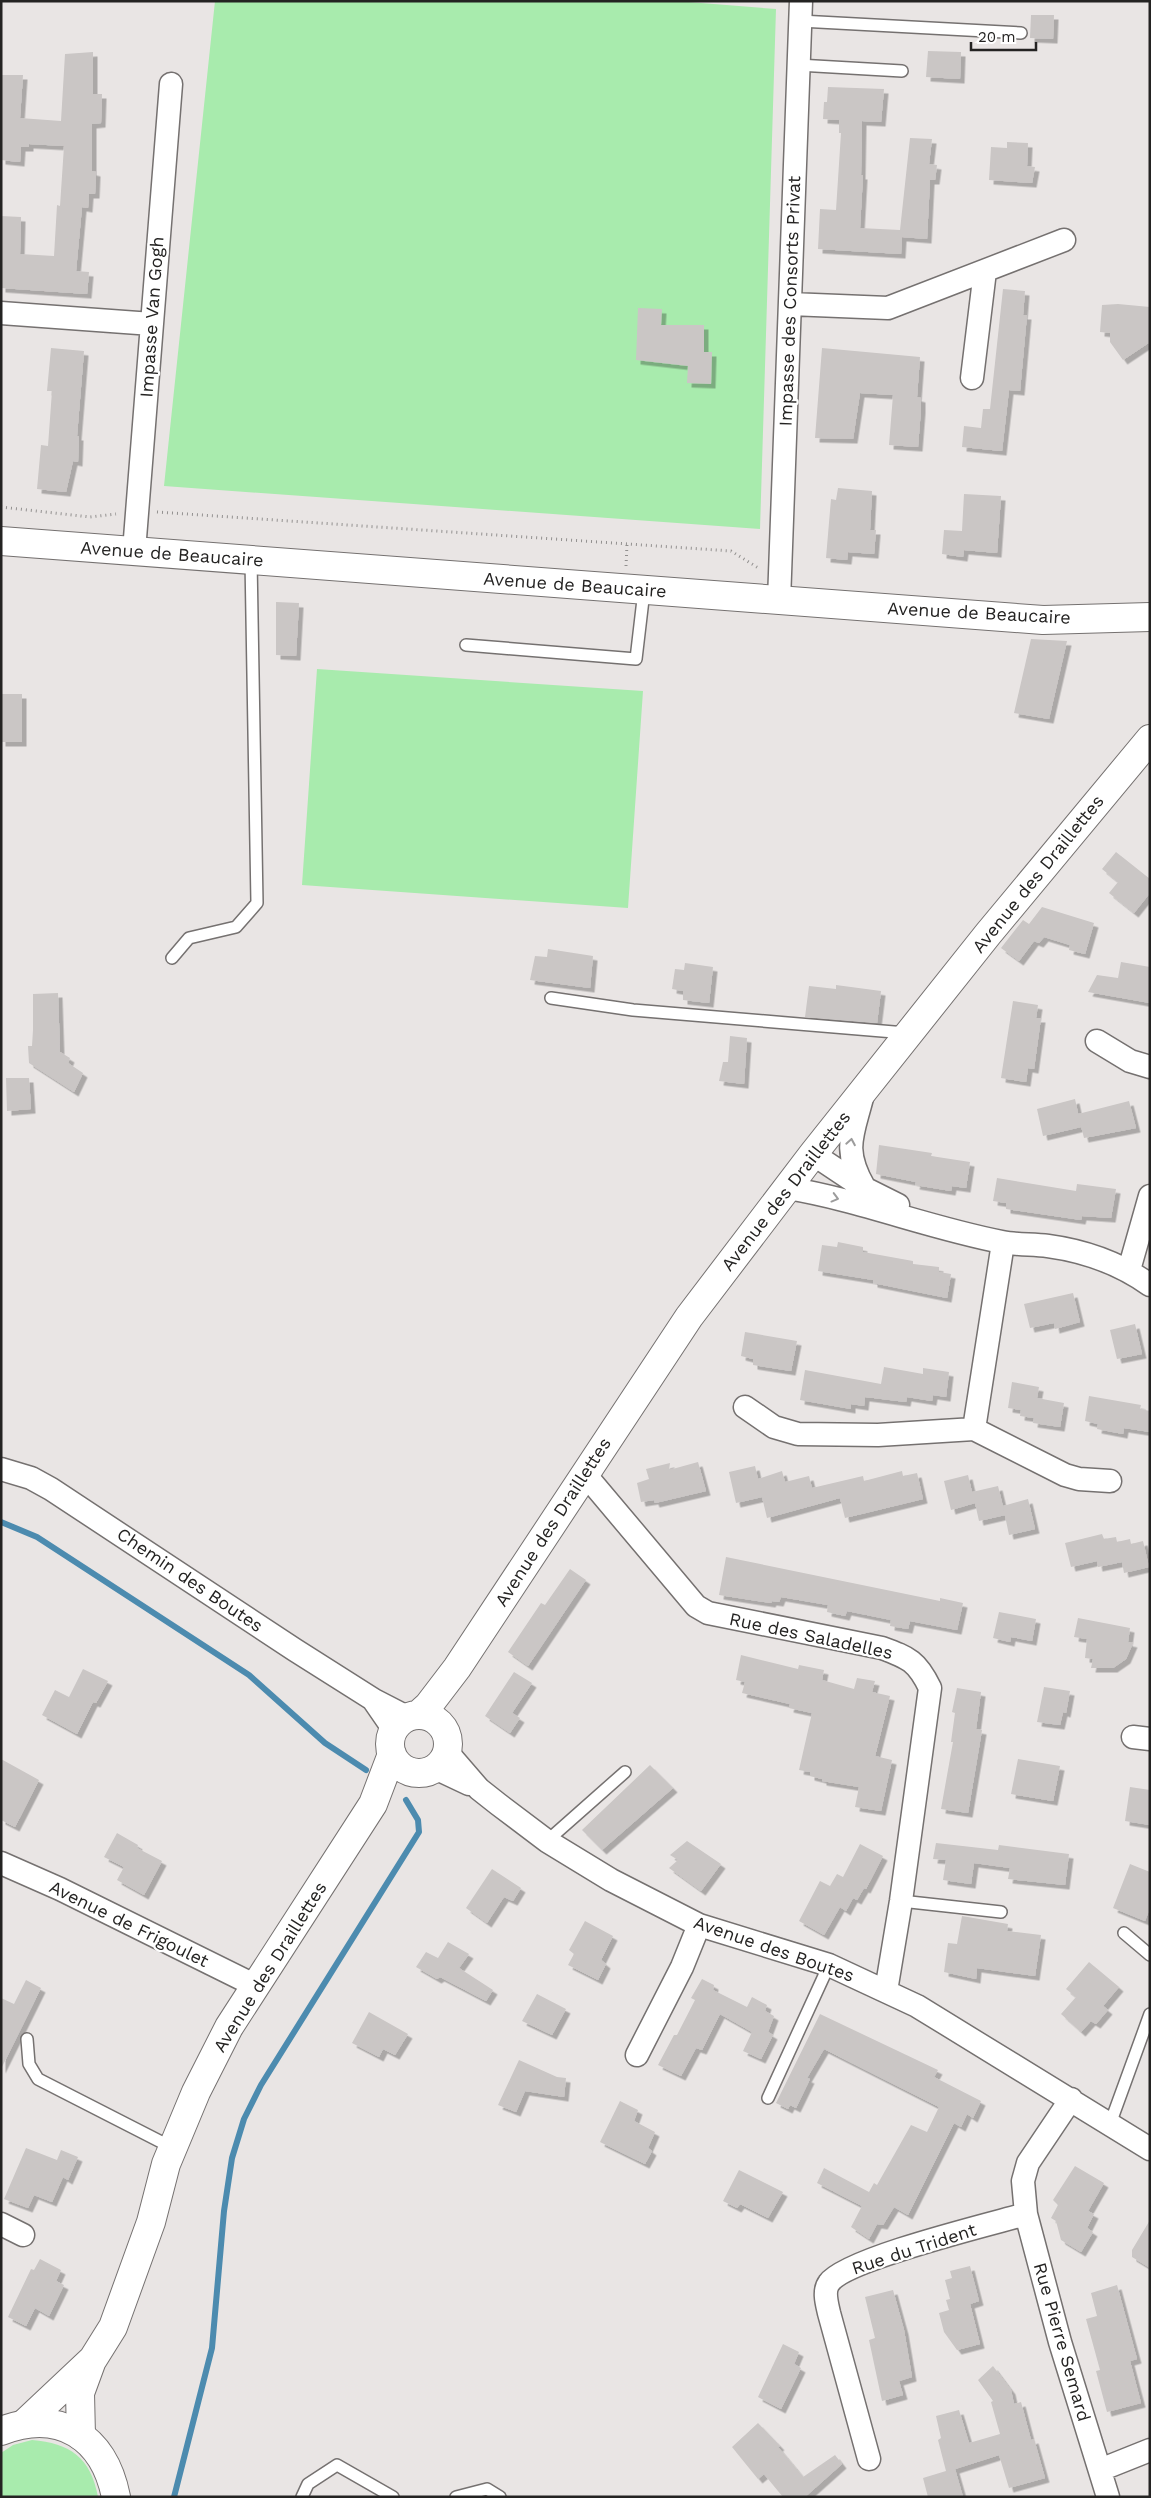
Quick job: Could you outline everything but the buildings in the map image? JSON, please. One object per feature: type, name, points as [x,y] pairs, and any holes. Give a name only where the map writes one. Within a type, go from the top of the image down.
[{"type":"street","name":"Impasse des Consorts Privat","points":[[779,591],[800,11]]},
{"type":"street","name":"Impasse Van Gogh","points":[[134,551],[171,84]]},
{"type":"street","points":[[790,304],[888,308],[1064,240]]},
{"type":"street","points":[[972,378],[985,271]]},
{"type":"street","points":[[1,313],[152,324]]},
{"type":"street","name":"Avenue de Beaucaire","points":[[1,541],[644,591],[779,591],[1043,620],[1150,617]]},
{"type":"street","name":"Avenue des Draillettes","points":[[81,2436],[80,2393],[92,2359],[113,2327],[127,2293],[151,2222],[166,2164],[196,2092],[229,2027],[373,1804],[418,1741],[428,1706],[457,1668],[584,1473],[689,1317],[813,1154],[863,1094],[988,934],[1150,740]]},
{"type":"street","points":[[1097,1040],[1130,1061],[1150,1066]]},
{"type":"street","points":[[863,1094],[850,1147],[853,1168],[864,1188]]},
{"type":"street","points":[[813,1154],[864,1188],[939,1226]]},
{"type":"street","points":[[787,1188],[820,1194],[1003,1242],[1048,1246],[1077,1252],[1103,1259],[1129,1270],[1150,1285]]},
{"type":"street","points":[[1129,1270],[1150,1196]]},
{"type":"street","points":[[974,1429],[1003,1242]]},
{"type":"street","points":[[745,1407],[774,1427],[798,1434],[878,1435],[974,1429],[1065,1475],[1079,1479],[1110,1481]]},
{"type":"street","name":"Chemin des Boutes","points":[[1,1469],[31,1478],[65,1498],[374,1700],[418,1741]]},
{"type":"street","name":"Rue des Saladelles","points":[[584,1473],[696,1606],[702,1610],[708,1613],[882,1648],[905,1657],[921,1669],[930,1688],[901,1901],[886,1991]]},
{"type":"street","name":"Avenue des Boutes","points":[[418,1741],[547,1841],[654,1904],[699,1925],[829,1965],[886,1991],[944,2021],[1150,2149]]},
{"type":"street","name":"Avenue de Frigoulet","points":[[1,1863],[60,1889],[256,1986]]},
{"type":"street","points":[[637,2055],[682,1967],[699,1925]]},
{"type":"street","points":[[1026,2214],[1023,2181],[1028,2163],[1070,2100]]},
{"type":"street","name":"Rue du Trident","points":[[869,2459],[829,2313],[826,2293],[828,2284],[843,2272],[878,2257],[1026,2214]]},
{"type":"street","name":"Rue Pierre Semard","points":[[1026,2214],[1060,2342],[1108,2497]]},
{"type":"street","points":[[1,2224],[24,2235]]},
{"type":"street","name":"Avenue des Draillettes","points":[[13,2427],[92,2359]]},
{"type":"street","points":[[13,2427],[45,2423],[64,2427],[81,2436],[99,2452],[111,2473],[116,2497]]},
{"type":"street","points":[[1100,2470],[1150,2450]]},
{"type":"lane","points":[[800,11],[1021,32]]},
{"type":"lane","points":[[798,65],[902,71]]},
{"type":"lane","points":[[172,958],[189,938],[236,927],[257,903],[251,560]]},
{"type":"lane","points":[[466,645],[636,659],[644,591]]},
{"type":"lane","points":[[551,998],[633,1010],[910,1034]]},
{"type":"lane","points":[[547,1841],[624,1772]]},
{"type":"lane","points":[[901,1901],[1002,1912]]},
{"type":"lane","points":[[1124,1933],[1150,1955]]},
{"type":"lane","points":[[768,2098],[829,1965]]},
{"type":"lane","points":[[1110,2124],[1150,2014]]},
{"type":"lane","points":[[27,2039],[29,2064],[38,2079],[173,2148]]},
{"type":"lane","points":[[302,2497],[308,2484],[337,2465],[394,2497]]},
{"type":"lane","points":[[456,2497],[488,2489],[500,2497]]},
{"type":"path","points":[[1,507],[90,517],[137,511],[731,551],[779,591]]},
{"type":"green space","points":[[215,1],[676,1],[776,9],[760,529],[164,486]]},
{"type":"green space","points":[[317,669],[643,691],[628,908],[302,885]]},
{"type":"green space","points":[[32,2440],[57,2445],[77,2455],[90,2472],[98,2497],[1,2497],[1,2453],[13,2445]]},
{"type":"waterway","points":[[1,1522],[37,1537],[249,1675],[325,1743],[366,1770]]},
{"type":"waterway","points":[[174,2497],[212,2348],[224,2211],[232,2158],[244,2119],[261,2085],[419,1832],[418,1820],[406,1800]]}]
